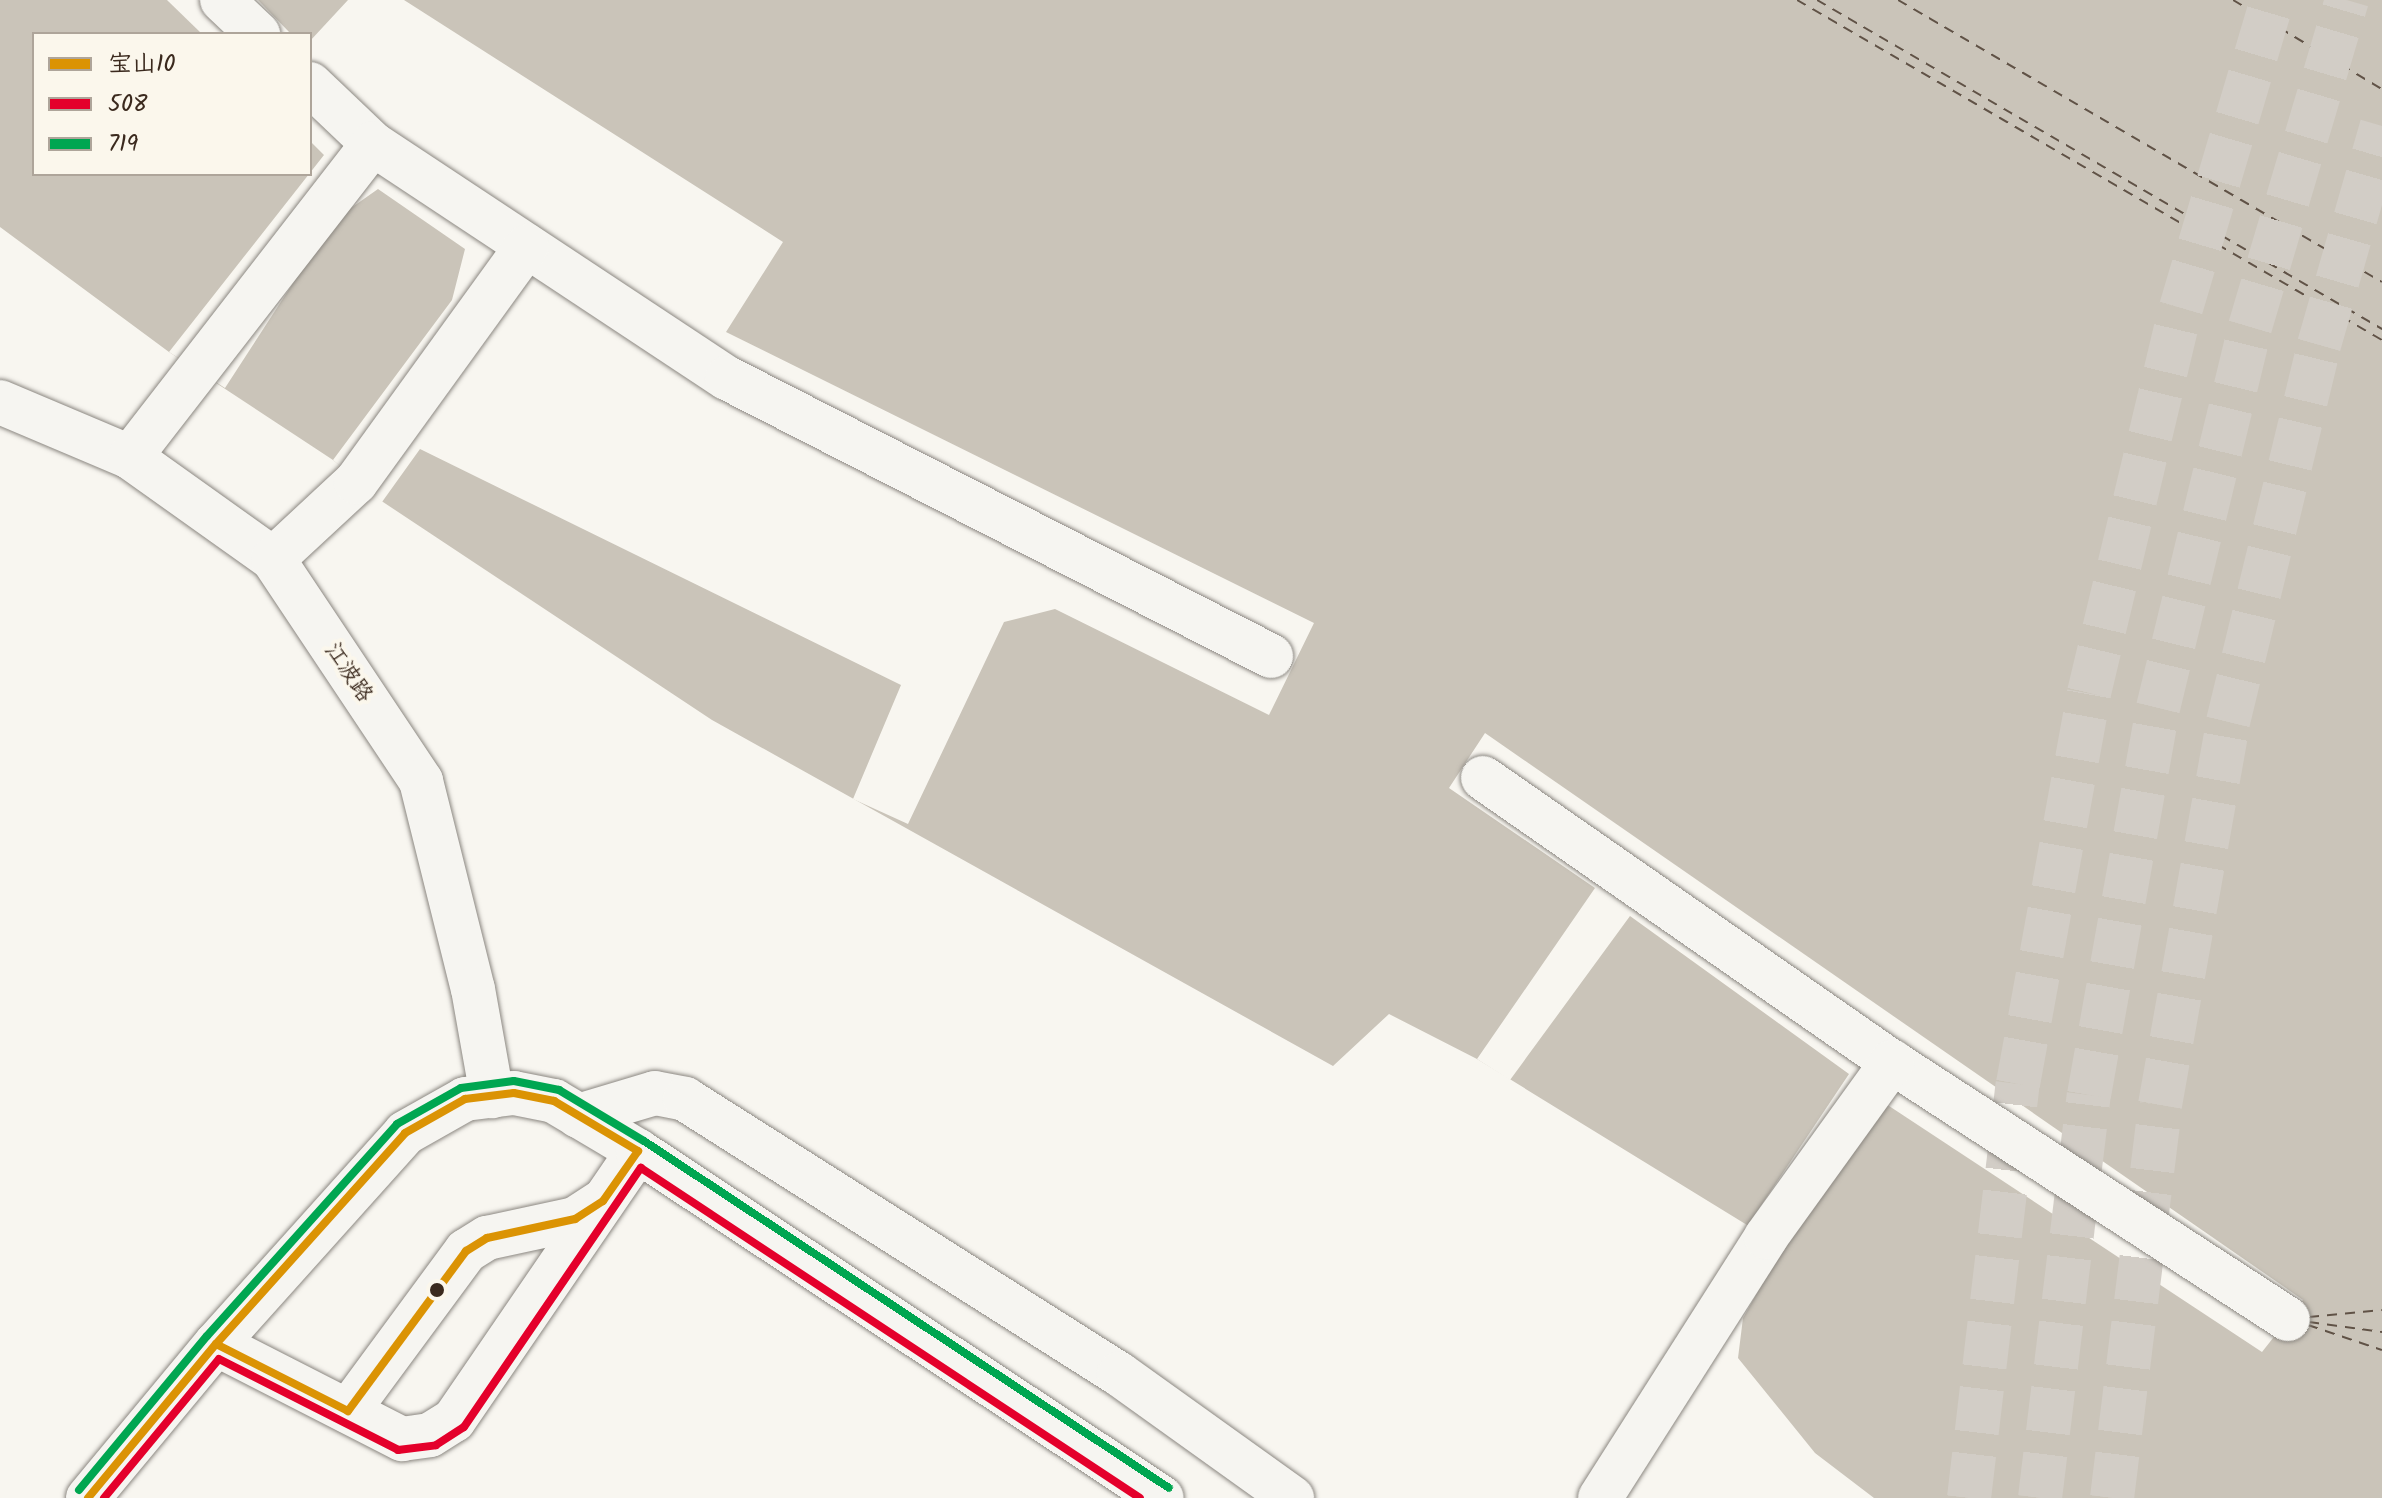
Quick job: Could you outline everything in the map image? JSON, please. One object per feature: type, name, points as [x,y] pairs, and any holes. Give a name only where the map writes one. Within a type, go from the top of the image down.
[{"type":"street","points":[[222,0],[256,32]]},
{"type":"street","points":[[312,86],[373,144],[727,378],[1271,656]]},
{"type":"street","points":[[130,457],[373,144]]},
{"type":"street","points":[[273,559],[356,482],[527,246]]},
{"type":"street","name":"江波路","points":[[0,402],[130,457],[273,559],[421,781],[473,989],[492,1096]]},
{"type":"street","points":[[1483,778],[1892,1062],[2288,1319]]},
{"type":"street","points":[[1600,1498],[1766,1237],[1892,1062]]},
{"type":"street","points":[[88,1498],[216,1344],[405,1133],[465,1099],[514,1093],[554,1101],[638,1151],[1162,1498]]},
{"type":"street","points":[[578,1116],[655,1093],[685,1099],[1119,1374],[1292,1498]]},
{"type":"street","points":[[216,1344],[402,1439],[430,1435],[454,1420],[638,1151]]},
{"type":"street","points":[[348,1411],[466,1251],[487,1238],[575,1219],[603,1201]]},
{"type":"shaded area","points":[[0,0],[2382,0],[2382,1498],[1874,1498],[1815,1453],[1738,1358],[1743,1318],[1783,1247],[1477,1059],[1389,1014],[1333,1066],[712,720],[383,502],[333,460],[169,352],[0,227]]},
{"type":"pier","points":[[167,0],[258,0],[289,32],[200,32]]},
{"type":"pier","points":[[348,0],[404,0],[783,242],[726,332],[1314,623],[1269,715],[1055,609],[1004,622],[908,824],[853,799],[901,685],[420,449],[382,502],[333,460],[452,300],[465,249],[378,189],[334,220],[225,388],[169,352],[307,176],[312,176],[312,170],[324,155],[312,143],[312,39]]},
{"type":"pier","points":[[1485,733],[2303,1300],[2262,1352],[1883,1102],[1748,1225],[1849,1074],[1630,916],[1510,1080],[1477,1059],[1595,888],[1449,788]]},
{"type":"ferry route","points":[[1797,0],[2382,340]]},
{"type":"ferry route","points":[[1817,0],[2382,329]]},
{"type":"ferry route","points":[[1898,0],[2382,282]]},
{"type":"ferry route","points":[[2233,0],[2382,89]]},
{"type":"ferry route","points":[[2309,1317],[2382,1310]]},
{"type":"ferry route","points":[[2309,1322],[2382,1332]]},
{"type":"ferry route","points":[[2308,1325],[2382,1350]]},
{"type":"tunnel","points":[[1969,1498],[2018,1084],[2089,693],[2181,308],[2272,0]]},
{"type":"tunnel","points":[[2040,1498],[2089,1095],[2158,708],[2250,327],[2347,0]]},
{"type":"tunnel","points":[[2112,1498],[2160,1105],[2228,722],[2319,345],[2382,126]]},
{"type":"transit line","name":"719","points":[[79,1490],[207,1336],[397,1124],[461,1088],[514,1081],[559,1090],[644,1141],[1169,1488]]},
{"type":"transit line","name":"宝山10","points":[[514,1093],[554,1101],[638,1151],[603,1201],[575,1219],[487,1238],[466,1251],[348,1411],[216,1344],[405,1133],[465,1099],[514,1093]]},
{"type":"transit line","name":"508","points":[[104,1498],[219,1359],[398,1450],[436,1445],[464,1427],[641,1168],[1140,1498]]},
{"type":"transit line","name":"宝山10","points":[[88,1498],[216,1344]]}]
